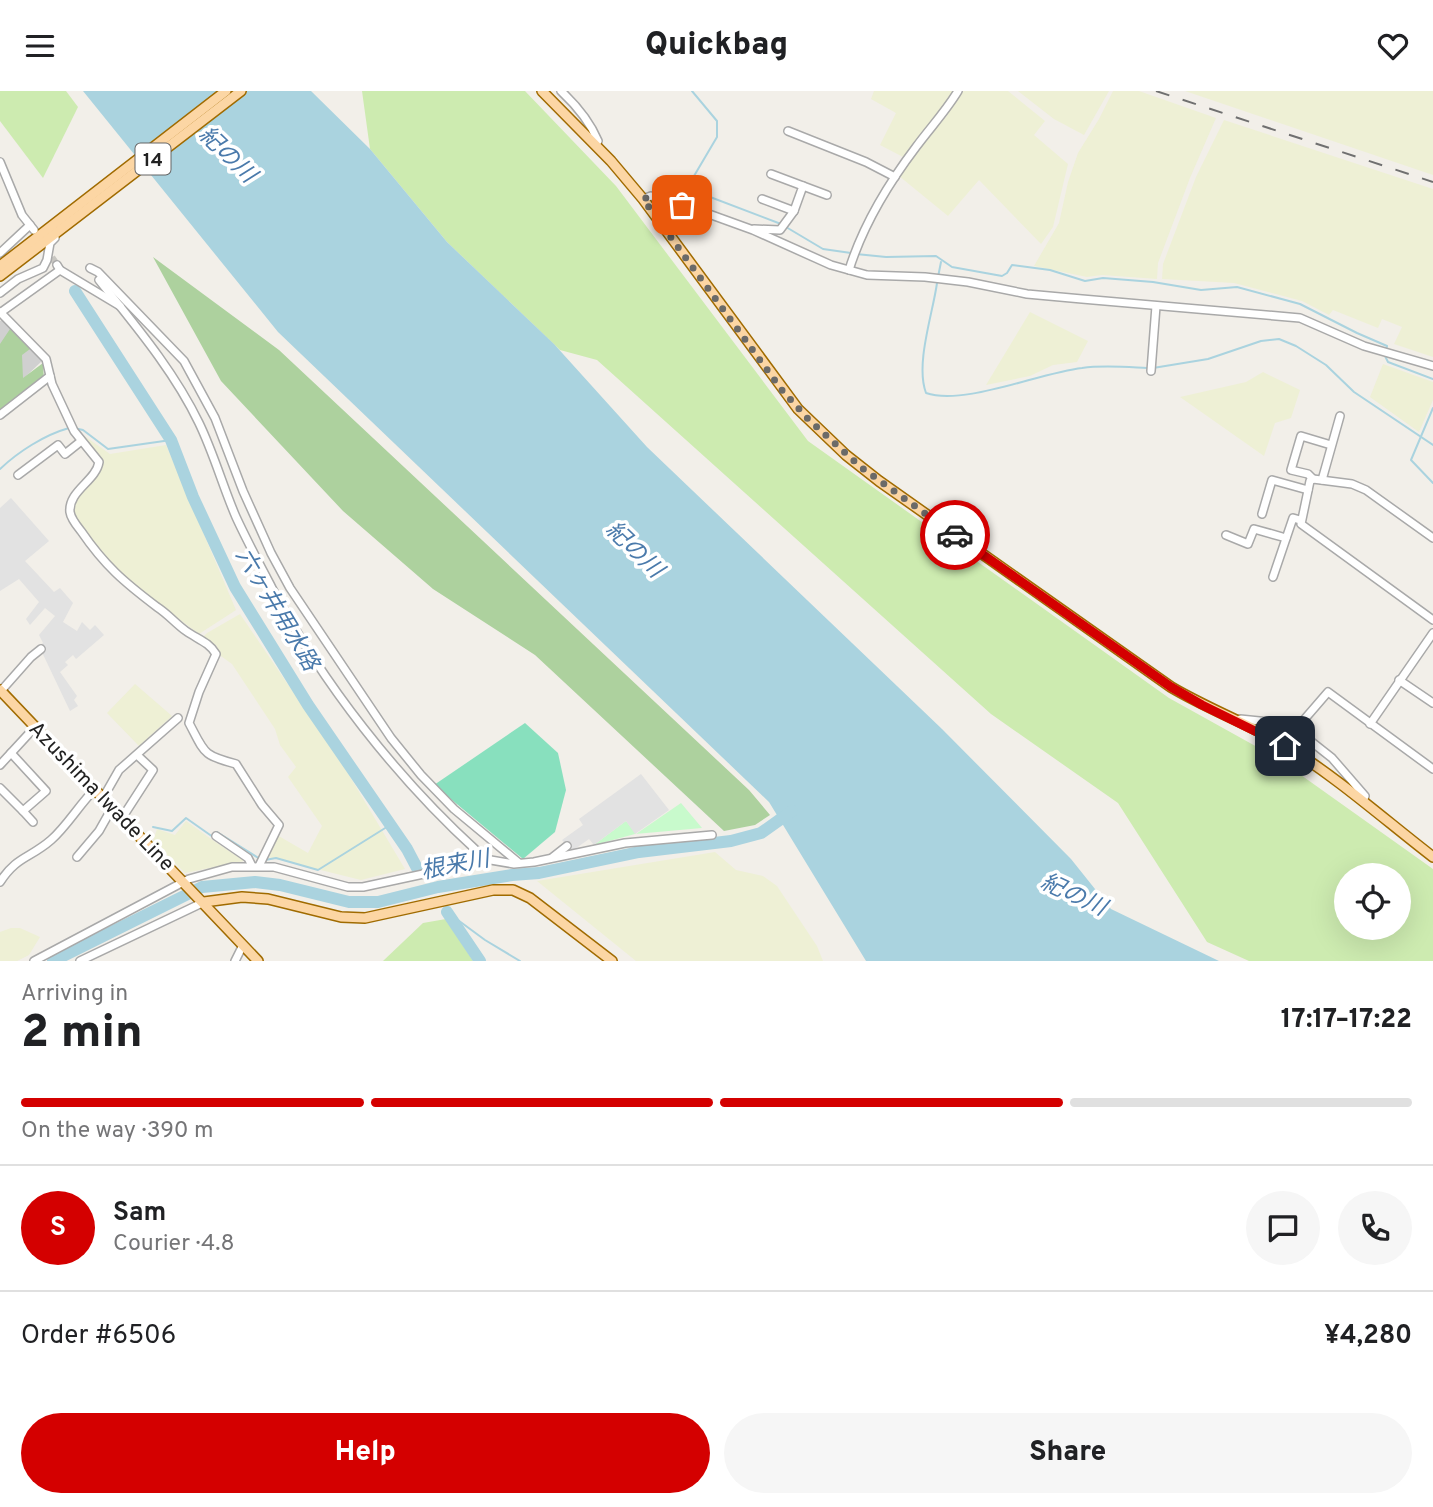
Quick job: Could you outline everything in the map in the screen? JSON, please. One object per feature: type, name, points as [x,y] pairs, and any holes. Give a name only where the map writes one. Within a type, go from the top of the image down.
[{"type":"main road","name":"14","points":[[0,276],[226,91]]},
{"type":"main road","name":"14","points":[[0,266],[62,224],[240,91]]},
{"type":"main road","points":[[542,91],[596,145],[643,199],[781,389],[820,432],[846,455],[1171,687],[1285,746],[1329,775],[1433,857]]},
{"type":"main road","name":"Azushima Iwade Line","points":[[0,691],[258,961]]},
{"type":"main road","points":[[201,899],[268,899],[341,917],[365,918],[493,890],[513,890],[530,898],[612,961]]},
{"type":"street","points":[[561,91],[574,104],[594,134],[598,141],[596,145]]},
{"type":"street","points":[[850,266],[863,231],[895,177],[958,91]]},
{"type":"street","points":[[788,131],[866,162],[895,177]]},
{"type":"street","points":[[0,162],[22,215],[32,228],[0,253]]},
{"type":"street","points":[[771,174],[827,195]]},
{"type":"street","points":[[753,230],[780,230],[794,211],[803,186]]},
{"type":"street","points":[[643,199],[651,196],[668,201],[753,230],[831,265],[850,266],[867,275],[925,277],[968,282],[1027,294],[1300,318],[1364,346],[1433,366]]},
{"type":"street","points":[[762,199],[794,211]]},
{"type":"street","points":[[0,293],[18,279],[43,268],[50,243],[62,224]]},
{"type":"street","points":[[121,306],[112,303],[59,268],[0,312],[46,359],[60,404],[72,428],[80,442],[99,463],[97,471],[72,502],[70,512],[74,521],[97,555],[117,576],[186,631],[211,645],[216,654],[189,723],[204,752],[210,757],[236,764],[262,805],[279,825],[255,866]]},
{"type":"street","points":[[479,858],[477,851],[442,819],[405,779],[307,650],[236,517],[199,423],[176,383],[90,268],[98,272],[184,361],[215,418],[243,491],[271,553],[290,587],[391,738],[421,775],[454,809],[519,863]]},
{"type":"street","points":[[1151,371],[1156,306]]},
{"type":"street","points":[[0,415],[50,376]]},
{"type":"street","points":[[1317,480],[1340,416]]},
{"type":"street","points":[[1317,480],[1308,474],[1291,470],[1301,436],[1331,445]]},
{"type":"street","points":[[18,475],[58,445],[65,454],[80,442]]},
{"type":"street","points":[[1262,514],[1272,480],[1308,490]]},
{"type":"street","points":[[1300,520],[1310,481],[1352,484],[1366,490],[1433,538]]},
{"type":"street","points":[[1273,577],[1293,518],[1300,520],[1433,620]]},
{"type":"street","points":[[1226,535],[1248,544],[1254,529],[1286,538]]},
{"type":"street","points":[[1370,723],[1433,633]]},
{"type":"street","points":[[0,691],[41,649]]},
{"type":"street","points":[[1399,680],[1433,703]]},
{"type":"street","points":[[1296,729],[1328,692],[1433,769]]},
{"type":"street","points":[[103,798],[119,770],[178,718]]},
{"type":"street","points":[[1237,721],[1240,719],[1289,724],[1332,758],[1365,796],[1363,802]]},
{"type":"street","points":[[0,765],[35,727]]},
{"type":"street","points":[[11,753],[46,791],[23,811]]},
{"type":"street","points":[[122,818],[153,770],[137,755]]},
{"type":"street","points":[[0,788],[33,822]]},
{"type":"street","points":[[0,882],[18,860],[53,839],[95,789]]},
{"type":"street","points":[[77,856],[99,831],[113,808]]},
{"type":"street","points":[[34,961],[186,883],[232,867],[274,867],[348,887],[363,887],[442,870],[479,858],[519,863],[625,843],[712,835]]},
{"type":"street","points":[[216,836],[255,866]]},
{"type":"street","points":[[552,858],[567,846]]},
{"type":"street","points":[[80,961],[201,899]]},
{"type":"street","points":[[235,961],[243,945]]},
{"type":"shaded area","points":[[0,321],[43,360],[0,401]]},
{"type":"shaded area","points":[[11,498],[49,541],[25,561],[54,592],[60,588],[73,603],[63,622],[77,631],[82,622],[90,630],[95,625],[104,635],[76,659],[73,655],[65,662],[68,665],[60,672],[77,696],[74,700],[78,706],[70,711],[39,646],[43,643],[39,635],[55,616],[45,608],[30,625],[26,619],[39,602],[19,579],[0,591],[0,508]]},
{"type":"shaded area","points":[[641,774],[669,810],[635,834],[626,821],[594,845],[589,839],[572,851],[562,840],[583,825],[579,819]]},
{"type":"green space","points":[[0,91],[66,91],[78,107],[43,178],[0,121]]},
{"type":"green space","points":[[362,91],[525,91],[616,186],[808,441],[1169,698],[1277,758],[1433,869],[1433,961],[1249,961],[1207,942],[1118,803],[991,714],[597,360],[560,350],[447,242],[370,149]]},
{"type":"green space","points":[[874,91],[954,91],[905,158],[880,145],[896,113],[871,99]]},
{"type":"green space","points":[[962,91],[1008,91],[1045,121],[1034,135],[1068,164],[1053,227],[1041,244],[979,180],[948,216],[899,176],[919,147],[946,117]]},
{"type":"green space","points":[[1018,91],[1109,91],[1084,135],[1054,119]]},
{"type":"green space","points":[[1113,91],[1139,91],[1216,118],[1158,263],[1157,279],[1102,275],[1087,277],[1034,266],[1059,223],[1078,153]]},
{"type":"green space","points":[[1185,91],[1433,91],[1433,175]]},
{"type":"green space","points":[[1224,120],[1433,189],[1433,357],[1394,344],[1402,327],[1382,319],[1378,328],[1333,310],[1329,315],[1302,301],[1234,283],[1162,279],[1163,264],[1196,177]]},
{"type":"green space","points":[[153,257],[279,350],[749,790],[770,815],[755,825],[724,831],[535,655],[433,589],[343,511],[221,381]]},
{"type":"green space","points":[[1030,312],[1088,341],[1077,362],[1053,365],[1030,376],[986,385]]},
{"type":"green space","points":[[10,329],[30,349],[22,355],[23,378],[43,363],[44,382],[0,416],[0,344]]},
{"type":"green space","points":[[1383,364],[1433,382],[1433,400],[1419,432],[1370,397]]},
{"type":"green space","points":[[1263,372],[1300,390],[1291,418],[1275,423],[1264,456],[1180,397],[1246,382]]},
{"type":"green space","points":[[76,430],[110,454],[166,445],[236,610],[199,634],[141,594],[108,562],[73,513],[78,496],[99,474],[102,465],[99,457]]},
{"type":"green space","points":[[240,614],[346,770],[405,869],[361,880],[268,857],[277,835],[308,853],[322,826],[288,777],[296,767],[280,745],[275,729],[232,664],[218,654],[217,646],[203,637]]},
{"type":"green space","points":[[135,684],[172,716],[139,746],[107,713]]},
{"type":"green space","points":[[525,723],[558,753],[566,790],[555,832],[523,859],[434,785]]},
{"type":"green space","points":[[681,803],[702,828],[636,834]]},
{"type":"green space","points":[[186,821],[244,861],[185,873],[153,841],[157,829],[175,835]]},
{"type":"green space","points":[[626,821],[635,834],[594,845]]},
{"type":"green space","points":[[715,852],[736,870],[763,876],[777,886],[817,946],[823,961],[636,961],[537,881]]},
{"type":"green space","points":[[446,919],[473,961],[383,961],[423,923]]},
{"type":"green space","points":[[20,928],[40,937],[29,955],[17,961],[0,961],[0,932]]},
{"type":"water","name":"紀の川","points":[[83,91],[311,91],[370,149],[447,242],[554,344],[647,447],[942,729],[1071,859],[1111,909],[1219,961],[866,961],[769,802],[278,332]]},
{"type":"waterway","points":[[692,91],[717,121],[717,137],[694,176],[692,184],[697,192],[781,224]]},
{"type":"waterway","points":[[786,227],[823,249],[851,253]]},
{"type":"waterway","points":[[856,254],[886,257],[936,256],[952,267],[1002,276],[1012,265],[1050,270],[1085,281],[1103,278],[1153,282],[1201,290],[1237,287],[1300,304],[1387,346],[1386,351]]},
{"type":"waterway","points":[[938,277],[941,262]]},
{"type":"waterway","points":[[937,283],[924,353],[923,381],[926,393],[942,396],[981,392],[1090,367],[1147,368]]},
{"type":"waterway","name":"六ヶ井用水路","points":[[75,291],[171,440],[193,497],[235,587],[308,705],[407,849],[417,868]]},
{"type":"waterway","points":[[1153,368],[1208,359],[1261,341],[1279,339],[1296,346],[1326,365],[1354,392],[1433,445]]},
{"type":"waterway","points":[[1385,356],[1388,362],[1433,379]]},
{"type":"waterway","points":[[1433,408],[1411,460],[1433,483]]},
{"type":"waterway","points":[[0,469],[32,445],[69,428]]},
{"type":"waterway","points":[[74,428],[83,430],[108,449],[171,440]]},
{"type":"waterway","name":"根来川","points":[[53,961],[202,887],[255,882],[280,885],[349,902],[378,902],[438,887],[539,873],[639,852],[731,841],[761,833],[792,811]]},
{"type":"waterway","points":[[153,827],[172,831],[186,818],[213,837],[217,832],[260,859]]},
{"type":"waterway","points":[[265,860],[276,858],[318,870],[390,825]]},
{"type":"waterway","points":[[447,912],[520,961]]},
{"type":"waterway","name":"六ヶ井用水路","points":[[447,912],[480,961]]},
{"type":"tunnel","points":[[40,240],[57,265]]},
{"type":"railway","points":[[1156,91],[1433,182]]},
{"type":"way so far","points":[[682,205],[651,196],[643,199],[781,389],[820,432],[846,455],[955,535]]},
{"type":"route","points":[[955,535],[1171,687],[1285,746]]}]
